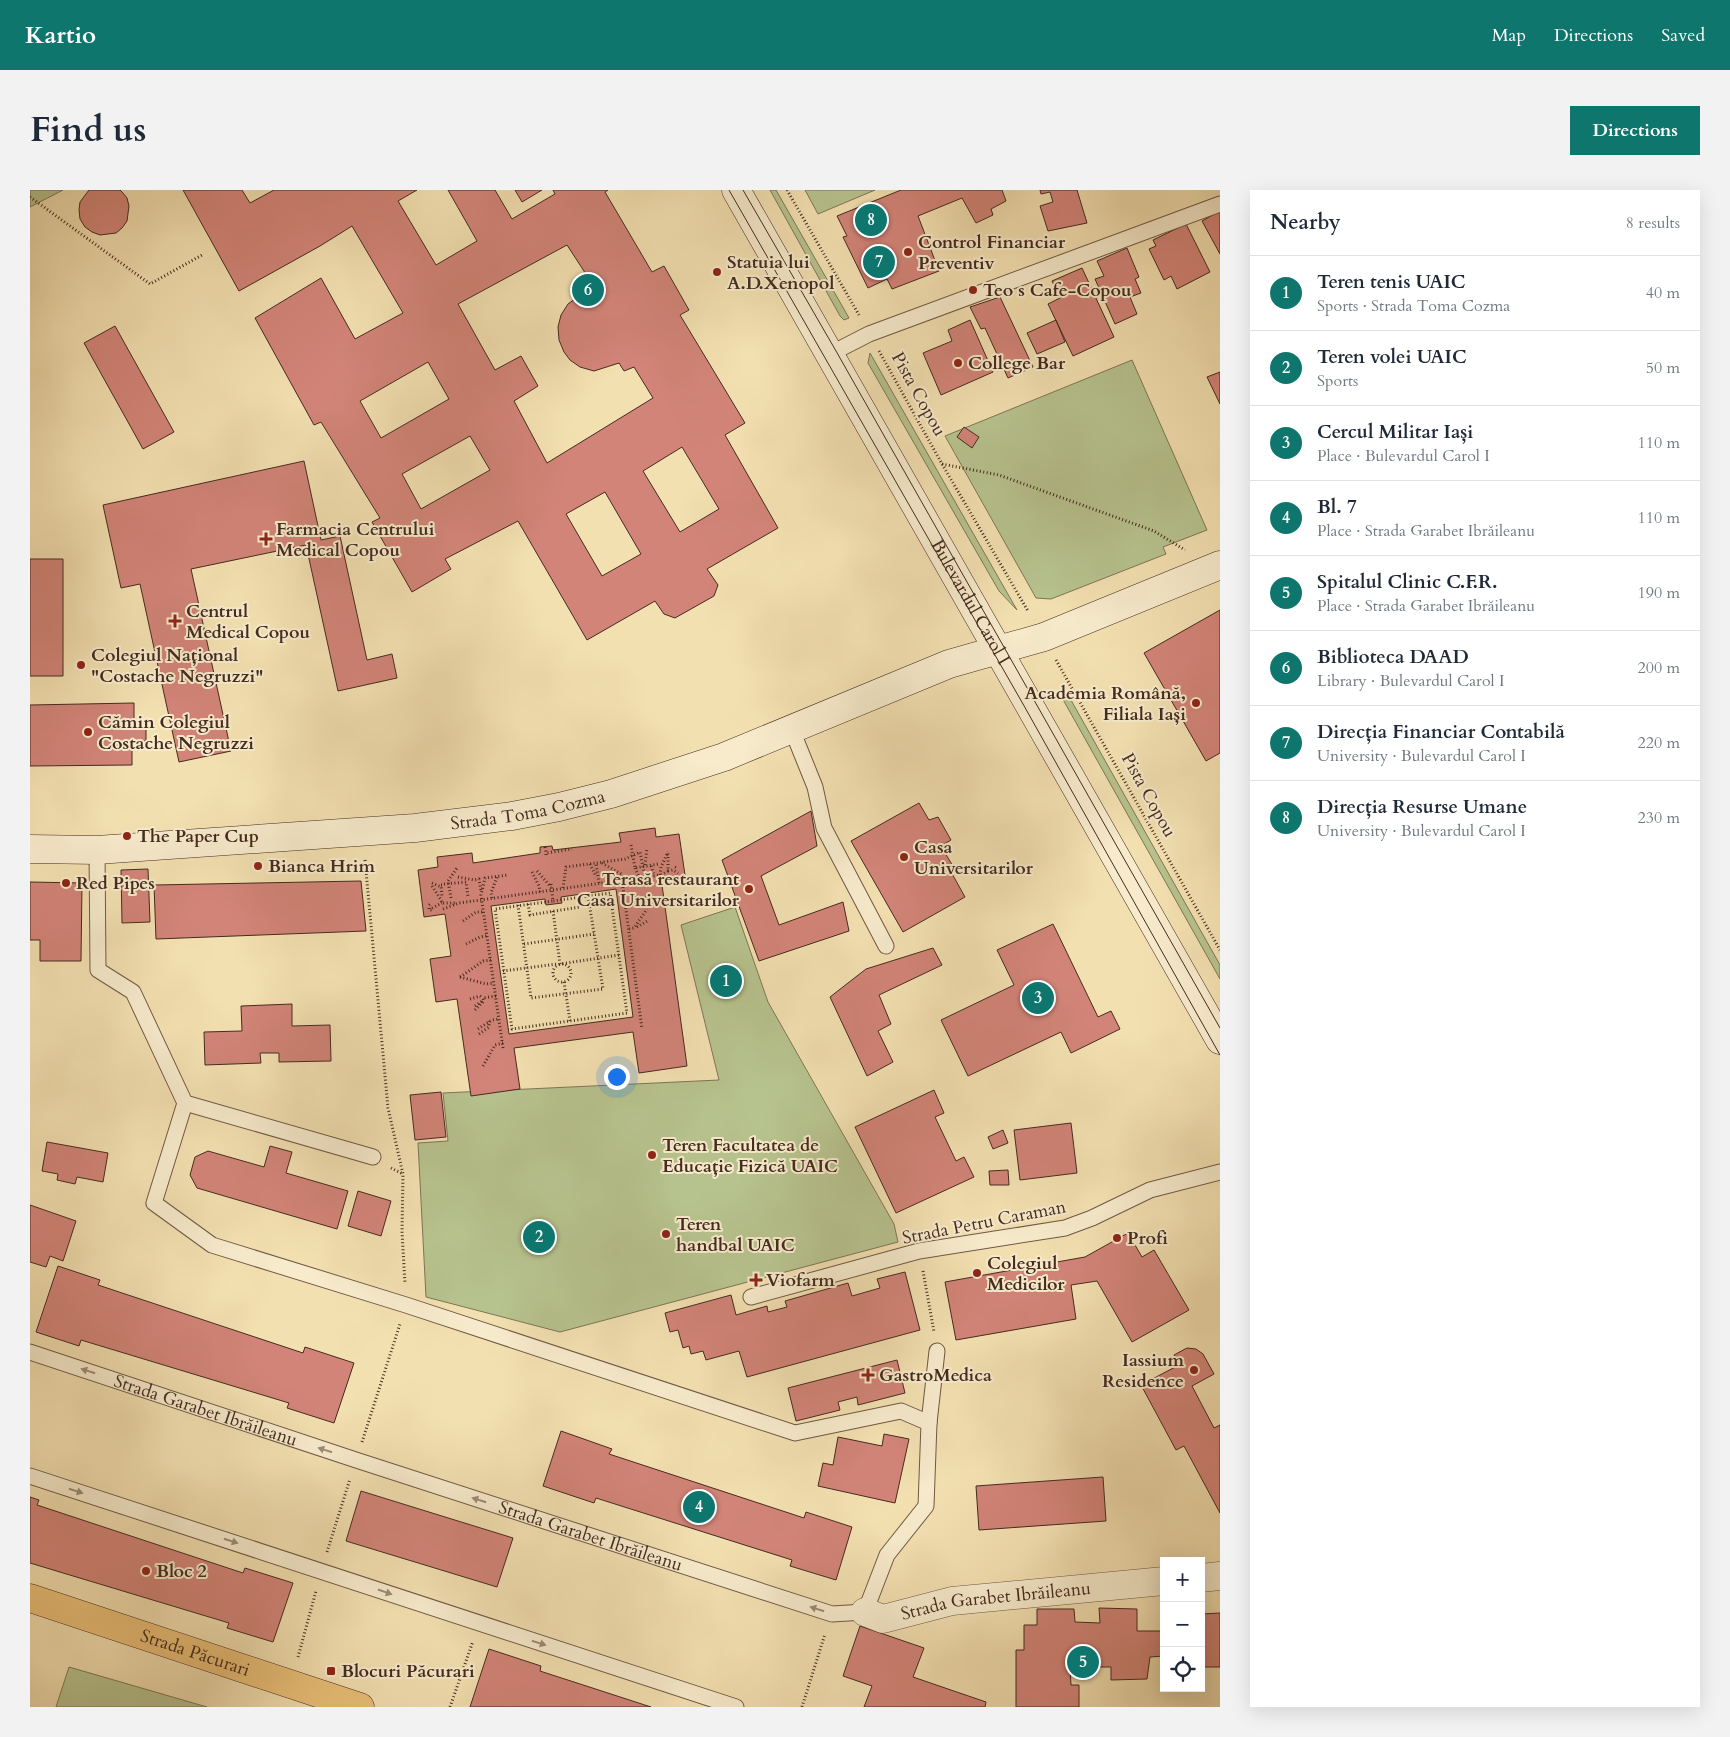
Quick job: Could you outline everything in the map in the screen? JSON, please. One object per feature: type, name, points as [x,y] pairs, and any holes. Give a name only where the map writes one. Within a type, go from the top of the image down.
[{"type":"main road","name":"Strada Păcurari","points":[[30,1598],[360,1707]]},
{"type":"street","name":"Bulevardul Carol I","points":[[736,190],[1220,1040]]},
{"type":"street","name":"Strada Toma Cozma","points":[[30,848],[97,850],[415,828],[512,816],[611,794],[724,757],[949,664],[1044,637],[1220,565]]},
{"type":"street","points":[[1205,1578],[1220,1576]]},
{"type":"street","name":"Strada Garabet Ibrăileanu","points":[[865,1612],[884,1619],[952,1601],[1160,1582]]},
{"type":"lane","points":[[830,354],[869,334],[1220,204]]},
{"type":"lane","points":[[792,730],[815,787],[824,828],[886,946]]},
{"type":"lane","points":[[97,850],[98,970],[133,992],[185,1103],[154,1203],[212,1245],[406,1305],[795,1434],[901,1411],[928,1422]]},
{"type":"lane","points":[[185,1103],[373,1157]]},
{"type":"lane","name":"Strada Petru Caraman","points":[[751,1296],[919,1251],[1065,1228],[1092,1218],[1150,1190],[1220,1172]]},
{"type":"lane","points":[[865,1612],[887,1556],[926,1506],[928,1422],[937,1351]]},
{"type":"lane","name":"Strada Garabet Ibrăileanu","points":[[30,1352],[832,1614],[865,1612]]},
{"type":"lane","points":[[30,1476],[736,1707]]},
{"type":"path","name":"Pista Copou","points":[[787,190],[942,464],[1028,611]]},
{"type":"path","points":[[30,197],[150,284],[202,254]]},
{"type":"path","points":[[942,464],[999,475],[1154,531],[1185,550]]},
{"type":"path","name":"Pista Copou","points":[[1054,655],[1220,950]]},
{"type":"path","points":[[631,845],[635,868],[639,877]]},
{"type":"path","points":[[545,847],[546,854],[572,849]]},
{"type":"path","points":[[645,866],[647,848]]},
{"type":"path","points":[[660,875],[668,850]]},
{"type":"path","points":[[564,888],[566,867],[625,859],[640,852],[646,877]]},
{"type":"path","points":[[365,860],[388,1108],[403,1174],[402,1232],[406,1305]]},
{"type":"path","points":[[596,863],[599,884]]},
{"type":"path","points":[[601,863],[623,875],[629,929]]},
{"type":"path","points":[[590,864],[598,878]]},
{"type":"path","points":[[635,868],[651,866],[677,871]]},
{"type":"path","points":[[651,866],[654,875]]},
{"type":"path","points":[[660,875],[663,867]]},
{"type":"path","points":[[451,898],[448,880],[457,868]]},
{"type":"path","points":[[538,871],[551,885],[552,890]]},
{"type":"path","points":[[532,872],[540,892]]},
{"type":"path","points":[[481,894],[485,878],[508,875]]},
{"type":"path","points":[[564,888],[660,875]]},
{"type":"path","points":[[430,907],[443,901],[481,900],[660,875],[665,877]]},
{"type":"path","points":[[458,877],[479,879],[504,1048],[496,996]]},
{"type":"path","points":[[492,898],[491,893],[497,877]]},
{"type":"path","points":[[623,880],[642,1029]]},
{"type":"path","points":[[443,901],[432,884],[442,885],[466,882],[468,896]]},
{"type":"path","points":[[551,884],[553,901]]},
{"type":"path","points":[[442,885],[443,901]]},
{"type":"path","points":[[481,900],[552,890]]},
{"type":"path","points":[[610,893],[627,1013],[512,1029],[494,908],[553,901],[610,893]]},
{"type":"path","points":[[518,906],[531,998],[603,989],[588,896]]},
{"type":"path","points":[[461,902],[462,897]]},
{"type":"path","points":[[528,904],[530,915],[580,907],[578,897]]},
{"type":"path","points":[[626,905],[646,897]]},
{"type":"path","points":[[634,928],[647,909]]},
{"type":"path","points":[[553,911],[560,964]]},
{"type":"path","points":[[463,921],[476,912],[483,912]]},
{"type":"path","points":[[629,929],[649,920]]},
{"type":"path","points":[[524,944],[594,934]]},
{"type":"path","points":[[466,944],[480,937],[487,936]]},
{"type":"path","points":[[504,972],[619,955]]},
{"type":"path","points":[[491,960],[483,962],[460,977],[486,984],[494,983]]},
{"type":"path","points":[[560,964],[566,964],[571,968],[572,974],[569,980],[564,982],[558,982],[554,978],[555,966],[560,964]]},
{"type":"path","points":[[564,982],[570,1021]]},
{"type":"path","points":[[470,1000],[480,996],[484,998],[496,996]]},
{"type":"path","points":[[484,998],[484,1001],[475,1008],[488,997]]},
{"type":"path","points":[[478,1029],[492,1020],[499,1019]]},
{"type":"path","points":[[479,1034],[489,1027],[488,1020]]},
{"type":"path","points":[[483,1066],[495,1044],[503,1043]]},
{"type":"path","points":[[919,1251],[937,1351]]},
{"type":"path","points":[[802,1707],[832,1614]]},
{"type":"path","points":[[450,1707],[479,1623]]},
{"type":"green space","points":[[30,190],[63,190],[30,207]]},
{"type":"green space","points":[[770,190],[776,190],[849,318],[844,320],[840,316]]},
{"type":"green space","points":[[805,190],[875,190],[818,214]]},
{"type":"green space","points":[[870,353],[1017,610],[999,591],[868,363]]},
{"type":"green space","points":[[1132,360],[1207,530],[1163,547],[1166,554],[1051,599],[1036,598],[945,436]]},
{"type":"green space","points":[[1067,693],[1220,965],[1220,979],[1061,696]]},
{"type":"green space","points":[[735,907],[768,1002],[894,1224],[898,1242],[560,1332],[426,1297],[418,1143],[448,1141],[443,1093],[719,1080],[681,925]]},
{"type":"green space","points":[[69,1667],[207,1707],[56,1707]]},
{"type":"building","points":[[89,190],[120,190],[127,198],[129,206],[127,221],[116,233],[100,235],[85,227],[80,219],[79,210],[80,202]]},
{"type":"building","points":[[183,190],[242,190],[250,203],[274,190],[417,190],[398,201],[436,265],[477,241],[448,190],[495,190],[512,219],[555,194],[553,190],[608,190],[605,192],[652,272],[664,266],[689,310],[680,315],[745,423],[725,435],[778,528],[707,569],[718,585],[714,596],[675,618],[664,614],[655,601],[587,640],[518,521],[445,559],[451,569],[412,592],[372,522],[380,518],[321,422],[314,425],[255,318],[321,278],[355,339],[403,313],[352,226],[239,291]],"holes":[[[567,245],[595,288],[568,304],[561,315],[558,327],[559,340],[564,352],[570,360],[580,367],[594,371],[619,363],[624,371],[634,367],[653,398],[547,463],[514,401],[538,386],[521,356],[495,370],[458,304]],[[428,362],[449,399],[381,438],[360,401]],[[470,436],[490,470],[421,509],[402,474]],[[682,447],[719,509],[680,532],[643,471]],[[605,492],[641,554],[602,576],[566,514]]]},
{"type":"building","points":[[515,190],[542,190],[522,202]]},
{"type":"building","points":[[901,190],[1002,190],[1006,201],[991,209],[993,215],[976,223],[962,198],[918,216],[939,271],[892,289],[887,279],[868,288],[843,237],[847,236],[837,216]]},
{"type":"building","points":[[1040,190],[1077,190],[1087,223],[1048,231],[1040,206],[1053,202],[1050,192],[1041,194]]},
{"type":"building","points":[[1220,211],[1220,254],[1202,221]]},
{"type":"building","points":[[1186,224],[1210,272],[1177,289],[1171,276],[1164,280],[1149,249],[1156,246],[1153,240]]},
{"type":"building","points":[[1127,248],[1139,277],[1135,279],[1141,293],[1130,297],[1137,314],[1115,324],[1095,279],[1104,276],[1097,261]]},
{"type":"building","points":[[1082,268],[1114,337],[1073,356],[1048,304],[1060,298],[1052,281]]},
{"type":"building","points":[[1000,297],[1033,367],[1008,378],[985,328],[981,329],[970,307]]},
{"type":"building","name":"College Bar","points":[[970,320],[993,372],[941,395],[923,353],[952,341],[948,330]]},
{"type":"building","points":[[1056,320],[1065,342],[1037,354],[1027,333]]},
{"type":"building","points":[[115,326],[174,432],[143,449],[84,343]]},
{"type":"building","points":[[1220,372],[1220,404],[1207,377]]},
{"type":"building","points":[[964,427],[979,437],[972,448],[957,437]]},
{"type":"building","name":"Centrul Medical Copou","points":[[304,461],[321,540],[340,536],[367,660],[392,654],[397,678],[338,691],[306,545],[191,569],[231,751],[179,762],[140,584],[121,588],[103,505]]},
{"type":"building","points":[[30,559],[63,559],[63,676],[30,676]]},
{"type":"building","name":"Academia Română, Filiala Iași","points":[[1220,610],[1220,753],[1206,761],[1144,653]]},
{"type":"building","name":"Cămin Colegiul Costache Negruzzi","points":[[134,703],[134,723],[146,723],[146,741],[132,741],[132,765],[30,766],[30,705]]},
{"type":"building","name":"Casa Universitarilor","points":[[919,803],[929,820],[938,817],[951,840],[941,846],[954,868],[950,870],[965,897],[903,932],[851,841]]},
{"type":"building","name":"Terasă restaurant Casa Universitarilor","points":[[811,811],[817,846],[761,876],[779,925],[843,902],[849,931],[759,961],[722,860]]},
{"type":"building","points":[[655,828],[656,837],[679,834],[686,882],[662,885],[687,1066],[639,1073],[633,1032],[514,1048],[520,1089],[471,1096],[457,999],[436,1002],[430,959],[451,956],[445,914],[424,917],[418,870],[438,867],[437,857],[472,853],[473,863],[540,853],[540,847],[552,846],[553,850],[621,842],[619,833]],"holes":[[[616,889],[633,1017],[509,1034],[491,906],[545,899],[546,905],[562,903],[561,897]]]},
{"type":"building","points":[[148,869],[150,922],[122,923],[121,870]]},
{"type":"building","points":[[361,881],[366,931],[156,939],[154,885]]},
{"type":"building","points":[[30,882],[82,883],[81,961],[40,961],[40,940],[30,940]]},
{"type":"building","points":[[1053,924],[1098,1017],[1111,1011],[1120,1029],[1071,1053],[1061,1032],[968,1076],[941,1020],[1014,985],[997,950]]},
{"type":"building","points":[[933,948],[942,965],[879,995],[891,1024],[878,1031],[893,1062],[867,1076],[830,997],[866,969]]},
{"type":"building","points":[[292,1004],[292,1026],[330,1025],[331,1061],[279,1062],[279,1053],[260,1053],[261,1063],[205,1065],[204,1032],[242,1031],[241,1006]]},
{"type":"building","points":[[934,1090],[944,1113],[935,1117],[956,1161],[964,1157],[974,1177],[896,1213],[855,1127]]},
{"type":"building","points":[[441,1092],[446,1137],[415,1140],[410,1095]]},
{"type":"building","points":[[1071,1123],[1077,1173],[1020,1180],[1014,1130]]},
{"type":"building","points":[[1003,1130],[1008,1143],[993,1149],[988,1137]]},
{"type":"building","points":[[47,1142],[108,1153],[103,1182],[77,1177],[75,1184],[57,1180],[58,1174],[42,1171]]},
{"type":"building","points":[[270,1146],[292,1152],[286,1173],[348,1191],[337,1229],[197,1188],[190,1175],[195,1157],[208,1151],[264,1167]]},
{"type":"building","points":[[1008,1170],[1009,1185],[990,1185],[989,1171]]},
{"type":"building","points":[[358,1191],[391,1201],[381,1236],[348,1226]]},
{"type":"building","points":[[30,1205],[76,1221],[63,1261],[50,1256],[46,1267],[30,1262]]},
{"type":"building","points":[[1128,1233],[1142,1257],[1154,1250],[1189,1310],[1132,1342],[1097,1281],[1071,1285],[1076,1319],[956,1340],[945,1282],[1085,1257]]},
{"type":"building","points":[[58,1266],[100,1280],[98,1285],[303,1353],[305,1347],[354,1363],[334,1423],[287,1408],[289,1403],[81,1340],[79,1346],[36,1332]]},
{"type":"building","points":[[905,1272],[920,1330],[747,1377],[739,1351],[706,1360],[703,1351],[691,1354],[689,1346],[683,1348],[678,1330],[670,1332],[665,1313],[731,1295],[736,1315],[767,1306],[768,1312],[787,1307],[785,1301],[848,1283],[852,1296],[880,1288],[877,1279]]},
{"type":"building","points":[[1187,1348],[1196,1349],[1203,1354],[1214,1374],[1192,1386],[1214,1428],[1220,1425],[1220,1513],[1184,1446],[1176,1450],[1141,1385],[1179,1365],[1174,1355]]},
{"type":"building","points":[[897,1360],[905,1393],[858,1405],[857,1397],[838,1402],[840,1410],[796,1421],[788,1388]]},
{"type":"building","points":[[561,1431],[612,1449],[609,1454],[804,1518],[806,1512],[852,1527],[836,1580],[790,1566],[792,1560],[596,1498],[594,1503],[543,1486]]},
{"type":"building","points":[[884,1434],[909,1439],[895,1503],[818,1486],[823,1463],[833,1465],[838,1437],[882,1446]]},
{"type":"building","points":[[1103,1477],[1106,1521],[979,1530],[976,1486]]},
{"type":"building","points":[[361,1491],[513,1538],[497,1587],[346,1541]]},
{"type":"building","name":"Bloc 2","points":[[30,1497],[39,1500],[37,1505],[243,1573],[245,1568],[293,1583],[273,1642],[227,1628],[229,1623],[30,1563]]},
{"type":"building","points":[[1099,1608],[1137,1609],[1137,1631],[1160,1631],[1160,1656],[1150,1657],[1147,1679],[1111,1680],[1111,1667],[1070,1667],[1071,1685],[1079,1685],[1079,1707],[1016,1707],[1016,1650],[1024,1650],[1024,1625],[1037,1625],[1037,1609],[1074,1609],[1075,1622],[1100,1623]]},
{"type":"building","points":[[1220,1613],[1220,1667],[1205,1667],[1205,1614]]},
{"type":"building","points":[[860,1626],[924,1648],[913,1677],[986,1702],[985,1707],[864,1707],[872,1686],[843,1676]]},
{"type":"building","points":[[489,1649],[541,1666],[540,1671],[651,1707],[470,1707]]},
{"type":"tram line","points":[[729,190],[1023,704],[1220,1055]]},
{"type":"tram line","points":[[743,190],[1220,1028]]},
{"type":"place","name":"Direcția Resurse Umane","points":[[871,220]]},
{"type":"place","name":"Control Financiar Preventiv","points":[[908,252]]},
{"type":"place","name":"Direcția Financiar Contabilă","points":[[879,262]]},
{"type":"place","name":"Statuia lui A.D.Xenopol","points":[[717,272]]},
{"type":"place","name":"Biblioteca DAAD","points":[[588,290]]},
{"type":"place","name":"Teo s Cafe-Copou","points":[[973,290]]},
{"type":"place","name":"College Bar","points":[[958,363]]},
{"type":"place","name":"Farmacia Centrului Medical Copou","points":[[266,539]]},
{"type":"place","name":"Centrul Medical Copou","points":[[175,621]]},
{"type":"place","name":"Colegiul Național \"Costache Negruzzi\"","points":[[81,665]]},
{"type":"place","name":"Academia Română, Filiala Iași","points":[[1196,703]]},
{"type":"place","name":"Cămin Colegiul Costache Negruzzi","points":[[88,732]]},
{"type":"place","name":"The Paper Cup","points":[[127,836]]},
{"type":"place","name":"Casa Universitarilor","points":[[904,857]]},
{"type":"place","name":"Bianca Hrim","points":[[258,866]]},
{"type":"place","name":"Red Pipes","points":[[66,883]]},
{"type":"place","name":"Terasă restaurant Casa Universitarilor","points":[[749,889]]},
{"type":"place","name":"Teren tenis UAIC","points":[[726,981]]},
{"type":"place","name":"Cercul Militar Iași","points":[[1038,998]]},
{"type":"place","name":"Teren Facultatea de Educație Fizică UAIC","points":[[652,1155]]},
{"type":"place","name":"Teren handbal UAIC","points":[[666,1234]]},
{"type":"place","name":"Teren volei UAIC","points":[[539,1237]]},
{"type":"place","name":"Profi","points":[[1117,1238]]},
{"type":"place","name":"Colegiul Medicilor","points":[[977,1273]]},
{"type":"place","name":"Viofarm","points":[[756,1280]]},
{"type":"place","name":"Iassium Residence","points":[[1194,1370]]},
{"type":"place","name":"GastroMedica","points":[[868,1375]]},
{"type":"place","name":"Bl. 7","points":[[699,1507]]},
{"type":"place","name":"Bloc 2","points":[[146,1571]]},
{"type":"place","name":"Spitalul Clinic C.F.R.","points":[[1083,1662]]},
{"type":"place","name":"Blocuri Păcurari","points":[[331,1671]]}]
